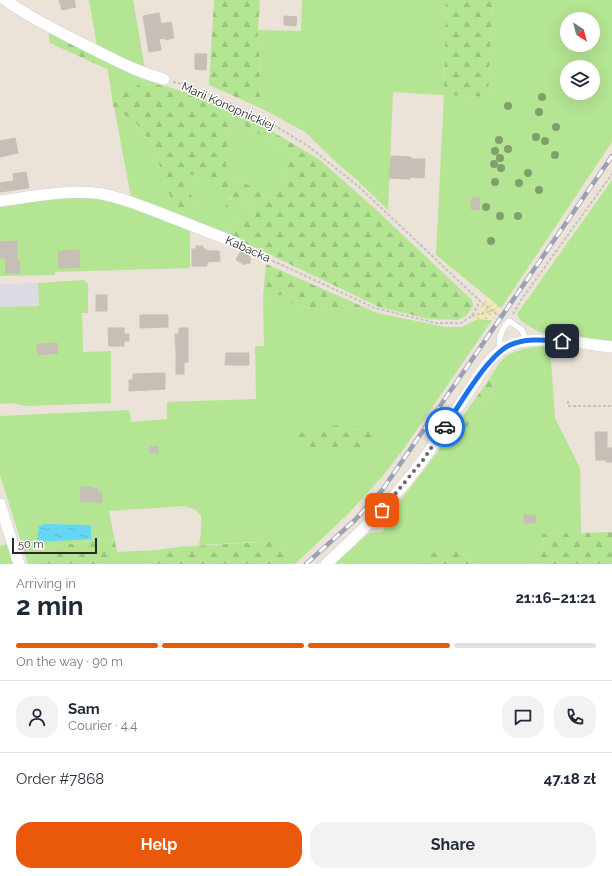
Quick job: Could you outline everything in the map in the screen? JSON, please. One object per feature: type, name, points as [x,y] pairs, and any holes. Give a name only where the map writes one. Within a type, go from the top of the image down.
[{"type":"street","points":[[4,0],[23,12],[144,74],[164,79]]},
{"type":"street","name":"Kabacka","points":[[0,201],[76,192],[96,193],[161,213],[236,243]]},
{"type":"street","points":[[326,564],[372,521],[392,499],[423,460],[478,378],[500,351],[510,345],[533,339],[612,346]]},
{"type":"street","points":[[0,504],[19,564]]},
{"type":"lane","points":[[500,351],[499,343],[503,327],[509,321],[522,330],[526,341]]},
{"type":"path","name":"Marii Konopnickiej","points":[[164,79],[188,85],[262,118],[308,146],[358,186],[480,301],[492,311],[509,321]]},
{"type":"path","points":[[509,321],[521,300],[612,174]]},
{"type":"path","name":"Kabacka","points":[[236,243],[375,308],[436,323],[461,323],[472,316],[492,311]]},
{"type":"path","points":[[472,316],[480,301]]},
{"type":"path","points":[[568,401],[568,406],[612,406]]},
{"type":"shaded area","points":[[38,283],[39,306],[0,307],[0,284]]},
{"type":"green space","points":[[89,0],[133,0],[145,69],[97,47]]},
{"type":"green space","points":[[214,0],[260,0],[258,30],[261,108],[209,85]]},
{"type":"green space","points":[[302,0],[446,0],[444,95],[393,92],[388,210],[305,132],[261,108],[258,30],[301,31]]},
{"type":"green space","points":[[446,0],[493,0],[488,97],[444,95]]},
{"type":"green space","points":[[493,0],[612,0],[612,142],[501,308],[436,255],[444,95],[488,97]]},
{"type":"green space","points":[[48,29],[106,59],[107,69],[50,43]]},
{"type":"green space","points":[[106,59],[160,85],[140,84],[126,91],[113,104]]},
{"type":"green space","points":[[140,84],[160,85],[186,92],[245,115],[320,160],[372,206],[472,300],[473,306],[466,316],[458,320],[429,319],[379,307],[225,233],[238,223],[256,215],[254,210],[255,205],[244,198],[236,211],[228,215],[223,211],[234,192],[189,174],[189,189],[196,208],[185,211],[172,202],[152,143],[132,118],[115,112],[113,104],[126,91]],"holes":[[[239,122],[293,155],[274,198],[230,176],[226,166],[226,152],[231,130]]]},
{"type":"green space","points":[[115,112],[132,118],[152,143],[161,169],[196,208],[189,189],[189,173],[234,192],[229,199],[236,211],[244,198],[255,205],[254,210],[256,215],[238,223],[225,233],[131,197]]},
{"type":"green space","points":[[239,122],[293,155],[274,198],[230,176],[226,166],[226,152],[231,130]]},
{"type":"green space","points":[[612,180],[612,341],[539,332],[521,321],[517,314]]},
{"type":"green space","points":[[101,196],[190,229],[190,268],[55,272],[55,275],[0,276],[0,206],[19,202]]},
{"type":"green space","points":[[266,264],[366,308],[341,310],[296,307],[281,295],[263,297]]},
{"type":"green space","points":[[84,280],[88,284],[88,313],[82,313],[83,352],[111,351],[111,403],[26,406],[12,403],[0,404],[0,307],[39,306],[38,283]]},
{"type":"green space","points":[[281,295],[296,307],[341,310],[366,308],[377,313],[446,327],[462,327],[478,319],[492,320],[405,447],[381,478],[348,514],[295,564],[290,564],[282,549],[274,541],[199,545],[201,516],[196,510],[184,506],[109,511],[114,537],[39,549],[42,564],[28,564],[0,475],[0,416],[128,410],[130,413],[131,422],[167,419],[167,402],[256,399],[255,346],[264,346],[263,297]]},
{"type":"green space","points":[[550,345],[555,418],[580,468],[581,533],[542,534],[543,550],[535,564],[477,564],[461,553],[425,559],[423,564],[334,564],[369,533],[382,532],[391,513],[436,454],[444,459],[497,384],[490,378],[498,364],[510,354],[519,350]]},
{"type":"green space","points":[[490,378],[497,384],[444,460],[436,454]]},
{"type":"green space","points":[[340,425],[360,427],[372,431],[375,448],[294,452],[294,431]]},
{"type":"green space","points":[[612,532],[612,564],[535,564],[543,550],[542,534]]},
{"type":"green space","points":[[114,537],[117,552],[98,564],[42,564],[39,549]]},
{"type":"green space","points":[[274,541],[282,549],[290,564],[145,564],[157,550],[178,547]]},
{"type":"green space","points":[[8,544],[14,564],[0,564],[0,546]]},
{"type":"green space","points":[[437,547],[461,553],[477,564],[423,564],[425,559]]},
{"type":"green space","points":[[157,550],[145,564],[98,564],[117,552]]},
{"type":"sand","points":[[487,297],[501,308],[492,320],[478,319],[472,321]]},
{"type":"water","points":[[45,524],[91,525],[91,539],[37,542],[39,526]]},
{"type":"building","points":[[59,0],[74,0],[76,7],[62,10]]},
{"type":"building","points":[[159,13],[161,24],[171,22],[174,38],[165,40],[165,38],[159,39],[161,50],[149,52],[143,16]]},
{"type":"building","points":[[284,16],[297,17],[296,26],[284,25]]},
{"type":"building","points":[[195,54],[207,54],[206,70],[195,69]]},
{"type":"building","points":[[15,138],[18,153],[0,157],[0,141]]},
{"type":"building","points":[[391,156],[411,157],[411,159],[425,159],[424,178],[389,178]]},
{"type":"building","points":[[26,172],[29,188],[22,189],[20,180],[14,181],[13,174]]},
{"type":"building","points":[[20,180],[22,189],[0,192],[0,183]]},
{"type":"building","points":[[472,198],[480,198],[479,210],[471,209]]},
{"type":"building","points":[[17,241],[17,260],[19,259],[20,273],[6,273],[5,258],[0,258],[0,242]]},
{"type":"building","points":[[196,246],[203,246],[203,249],[206,249],[207,251],[219,251],[220,261],[207,262],[207,266],[192,266],[192,249],[196,249]]},
{"type":"building","points":[[79,250],[80,267],[59,268],[58,251]]},
{"type":"building","points":[[241,251],[250,256],[249,258],[251,259],[249,264],[246,263],[245,265],[236,260]]},
{"type":"building","points":[[96,295],[107,295],[107,311],[96,311]]},
{"type":"building","points":[[140,315],[168,315],[168,327],[140,328]]},
{"type":"building","points":[[108,328],[124,328],[124,334],[129,334],[129,341],[124,341],[124,346],[109,346]]},
{"type":"building","points":[[179,328],[188,328],[188,349],[176,349],[175,334],[179,334]]},
{"type":"building","points":[[57,343],[58,353],[38,355],[37,344]]},
{"type":"building","points":[[176,349],[188,349],[188,362],[176,362]]},
{"type":"building","points":[[226,353],[249,353],[249,365],[225,365]]},
{"type":"building","points":[[176,362],[184,362],[184,374],[176,374]]},
{"type":"building","points":[[165,373],[165,389],[129,391],[129,380],[133,380],[133,374]]},
{"type":"building","points":[[595,432],[607,432],[607,448],[612,448],[612,462],[606,462],[606,460],[596,460]]},
{"type":"building","points":[[158,446],[159,453],[150,453],[150,447]]},
{"type":"building","points":[[80,487],[93,487],[93,489],[98,489],[98,493],[102,493],[102,502],[81,502]]},
{"type":"building","points":[[524,515],[535,515],[536,523],[524,523]]},
{"type":"railway","points":[[306,564],[355,520],[383,489],[612,156]]},
{"type":"way so far","points":[[382,510],[423,460],[445,427]]},
{"type":"route","points":[[445,427],[478,378],[500,351],[510,345],[533,339],[562,341]]}]
